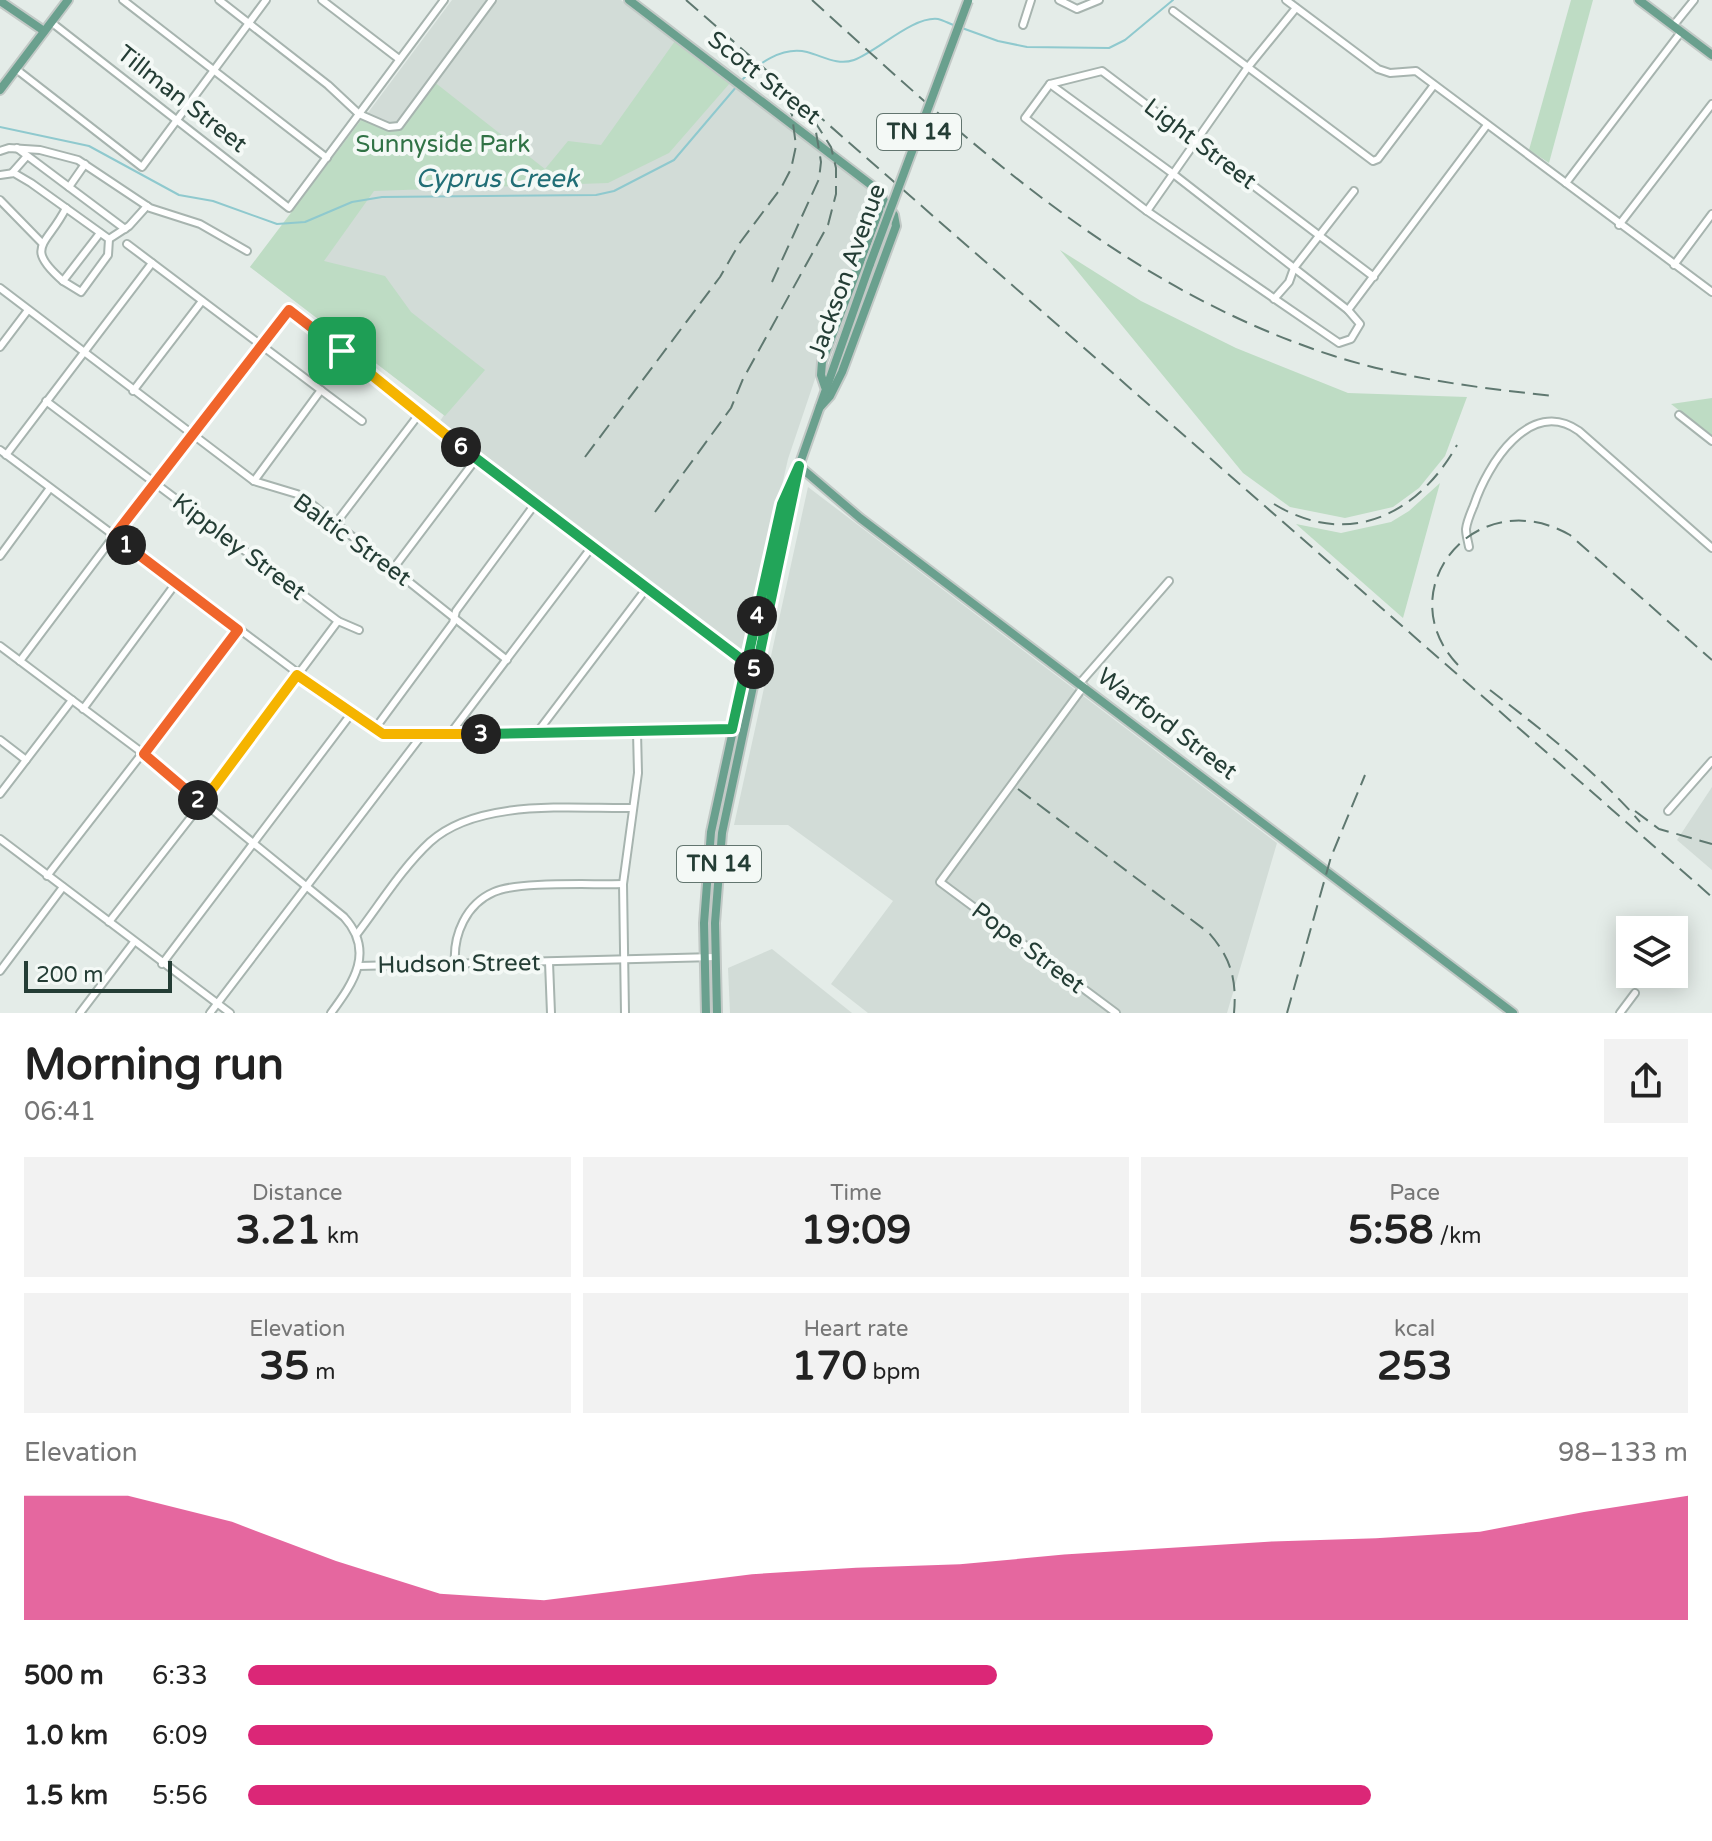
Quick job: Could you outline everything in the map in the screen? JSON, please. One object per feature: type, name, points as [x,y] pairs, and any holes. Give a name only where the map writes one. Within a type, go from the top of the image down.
[{"type":"main road","points":[[0,90],[68,0]]},
{"type":"main road","name":"Scott Street","points":[[629,0],[875,188]]},
{"type":"main road","points":[[1639,0],[1712,55]]},
{"type":"main road","points":[[0,1],[44,31]]},
{"type":"main road","name":"Jackson Avenue","points":[[706,1013],[704,923],[711,832],[782,504],[799,466],[968,1]]},
{"type":"main road","points":[[825,388],[821,375],[822,362],[879,212],[875,188]]},
{"type":"main road","points":[[818,409],[830,396],[842,372],[896,226],[894,215],[875,188]]},
{"type":"main road","name":"Jackson Avenue","points":[[717,1013],[715,923],[722,833],[799,466]]},
{"type":"main road","name":"Warford Street","points":[[799,466],[860,518],[1513,1013]]},
{"type":"street","points":[[123,0],[327,158],[444,0]]},
{"type":"street","points":[[219,0],[328,85],[359,114],[389,127],[399,126],[492,0]]},
{"type":"street","points":[[16,69],[142,167],[266,0]]},
{"type":"street","points":[[322,0],[399,59]]},
{"type":"street","points":[[1023,25],[1031,0]]},
{"type":"street","points":[[1059,0],[1077,9],[1099,0]]},
{"type":"street","points":[[1286,0],[1378,69],[1390,73],[1416,71],[1712,292]]},
{"type":"street","points":[[1673,26],[1694,0]]},
{"type":"street","points":[[1147,211],[1248,67],[1296,8]]},
{"type":"street","points":[[1173,11],[1375,161],[1434,85]]},
{"type":"street","name":"Tillman Street","points":[[51,22],[289,208],[327,158]]},
{"type":"street","points":[[1566,183],[1681,32]]},
{"type":"street","name":"Light Street","points":[[1050,84],[1102,71],[1374,277]]},
{"type":"street","points":[[1050,84],[1172,173],[1348,310],[1360,324],[1351,339],[1339,343],[1326,336],[1147,211],[1025,118],[1050,84]]},
{"type":"street","points":[[1619,225],[1712,104]]},
{"type":"street","points":[[1348,310],[1487,125]]},
{"type":"street","points":[[0,151],[17,148],[63,154],[85,164],[147,206],[200,224],[247,251]]},
{"type":"street","points":[[17,148],[125,229]]},
{"type":"street","points":[[12,173],[27,156]]},
{"type":"street","points":[[69,187],[85,164]]},
{"type":"street","points":[[0,175],[12,173],[31,183],[109,239]]},
{"type":"street","points":[[1274,299],[1354,191]]},
{"type":"street","points":[[0,200],[42,243]]},
{"type":"street","points":[[109,239],[125,229],[147,206]]},
{"type":"street","points":[[66,208],[42,243],[41,260],[63,281],[81,292],[108,255],[109,239]]},
{"type":"street","points":[[1674,265],[1712,214]]},
{"type":"street","points":[[63,281],[100,233]]},
{"type":"street","points":[[127,244],[362,421]]},
{"type":"street","points":[[152,263],[3,452],[374,730],[392,736],[743,729]]},
{"type":"street","name":"Baltic Street","points":[[0,288],[254,481],[297,494],[507,660]]},
{"type":"street","points":[[133,391],[202,301]]},
{"type":"street","points":[[0,347],[28,310]]},
{"type":"street","points":[[20,661],[289,310],[591,548],[756,671]]},
{"type":"street","points":[[254,481],[321,390]]},
{"type":"street","name":"Kippley Street","points":[[46,401],[338,621],[359,630]]},
{"type":"street","points":[[336,523],[420,413]]},
{"type":"street","points":[[1679,415],[1712,441]]},
{"type":"street","points":[[1469,547],[1466,527],[1480,484],[1493,461],[1509,443],[1527,430],[1552,421],[1566,422],[1579,431],[1712,548]]},
{"type":"street","points":[[393,569],[476,459]]},
{"type":"street","points":[[0,556],[50,488]]},
{"type":"street","points":[[374,730],[535,504]]},
{"type":"street","points":[[450,734],[591,548]]},
{"type":"street","points":[[771,554],[781,557]]},
{"type":"street","points":[[1082,684],[1169,581]]},
{"type":"street","points":[[83,709],[176,583]]},
{"type":"street","points":[[536,734],[646,589]]},
{"type":"street","points":[[109,922],[338,621]]},
{"type":"street","points":[[47,876],[238,630]]},
{"type":"street","name":"Hudson Street","points":[[0,646],[144,754],[344,917],[357,934],[359,966],[715,957]]},
{"type":"street","name":"Pope Street","points":[[1082,684],[940,882],[1116,1013]]},
{"type":"street","points":[[0,794],[72,700]]},
{"type":"street","points":[[162,964],[255,845],[351,714]]},
{"type":"street","points":[[625,1013],[623,884],[638,773],[637,732]]},
{"type":"street","points":[[210,1013],[422,735]]},
{"type":"street","points":[[0,740],[26,760]]},
{"type":"street","points":[[1668,811],[1712,761]]},
{"type":"street","points":[[357,934],[431,841],[458,825],[487,814],[511,810],[633,808]]},
{"type":"street","points":[[711,832],[722,833]]},
{"type":"street","points":[[0,839],[230,1013]]},
{"type":"street","points":[[455,963],[454,947],[469,910],[491,893],[510,887],[623,884]]},
{"type":"street","points":[[0,971],[63,887]]},
{"type":"street","points":[[80,1013],[134,942]]},
{"type":"street","points":[[549,962],[551,1013]]},
{"type":"street","points":[[331,1013],[353,983],[359,966]]},
{"type":"street","points":[[1620,1013],[1635,993]]},
{"type":"shaded area","points":[[452,0],[621,0],[869,190],[875,201],[788,459],[744,651],[440,421],[444,415],[250,267]]},
{"type":"shaded area","points":[[808,487],[1277,843],[1227,1013],[868,1013],[831,984],[893,901],[788,825],[734,825]]},
{"type":"shaded area","points":[[1712,787],[1712,870],[1677,840]]},
{"type":"shaded area","points":[[772,949],[852,1013],[730,1013],[728,968]]},
{"type":"green space","points":[[1571,0],[1593,0],[1549,163],[1529,150]]},
{"type":"green space","name":"Sunnyside Park","points":[[675,41],[730,83],[669,153],[608,183],[374,191],[324,261],[385,276],[411,312],[485,370],[445,416],[250,267],[364,116],[388,127],[399,126],[433,81],[545,169],[568,141],[601,145]]},
{"type":"green space","points":[[1060,250],[1141,301],[1236,348],[1348,393],[1467,397],[1445,456],[1419,488],[1393,507],[1345,518],[1290,507],[1243,473]]},
{"type":"green space","points":[[1712,398],[1712,436],[1671,404]]},
{"type":"green space","points":[[1440,483],[1403,618],[1296,524],[1341,533],[1391,522],[1409,511]]},
{"type":"waterway","name":"Cyprus Creek","points":[[962,28],[1027,47],[1109,48],[1125,40],[1173,0]]},
{"type":"waterway","name":"Cyprus Creek","points":[[741,81],[762,63],[779,54],[807,52],[848,62],[918,23],[938,19],[956,26]]},
{"type":"waterway","name":"Cyprus Creek","points":[[0,127],[89,146],[179,195],[213,201],[277,224],[305,222],[352,202],[382,197],[596,195],[614,191],[674,160],[737,86]]},
{"type":"railway","points":[[686,0],[1712,897]]},
{"type":"railway","points":[[812,0],[931,107],[1054,207],[1118,252],[1186,292],[1258,327],[1361,364],[1443,382],[1554,396]]},
{"type":"railway","points":[[585,457],[720,277],[739,244],[781,188],[791,169],[796,146],[792,115],[782,92]]},
{"type":"railway","points":[[655,512],[731,408],[743,379],[828,225],[836,194],[836,168],[831,147],[815,122]]},
{"type":"railway","points":[[772,282],[819,179],[821,162],[816,132]]},
{"type":"railway","points":[[1274,504],[1302,517],[1328,524],[1354,524],[1379,518],[1422,490],[1457,445]]},
{"type":"railway","points":[[1458,665],[1439,636],[1432,606],[1437,577],[1452,552],[1474,533],[1502,522],[1535,522],[1570,535],[1712,660]]},
{"type":"railway","points":[[1490,690],[1587,769],[1640,822]]},
{"type":"railway","points":[[1287,1013],[1331,857],[1365,775]]},
{"type":"railway","points":[[1018,789],[1209,933],[1223,951],[1231,970],[1234,1013]]},
{"type":"railway","points":[[1635,811],[1659,829],[1712,844]]},
{"type":"route","points":[[342,351],[289,310],[114,536],[238,630],[144,754],[149,759],[202,803],[297,675],[374,730],[392,736],[732,729],[747,664],[782,504],[799,466],[756,671],[747,664],[646,589],[535,504],[342,351]]}]
